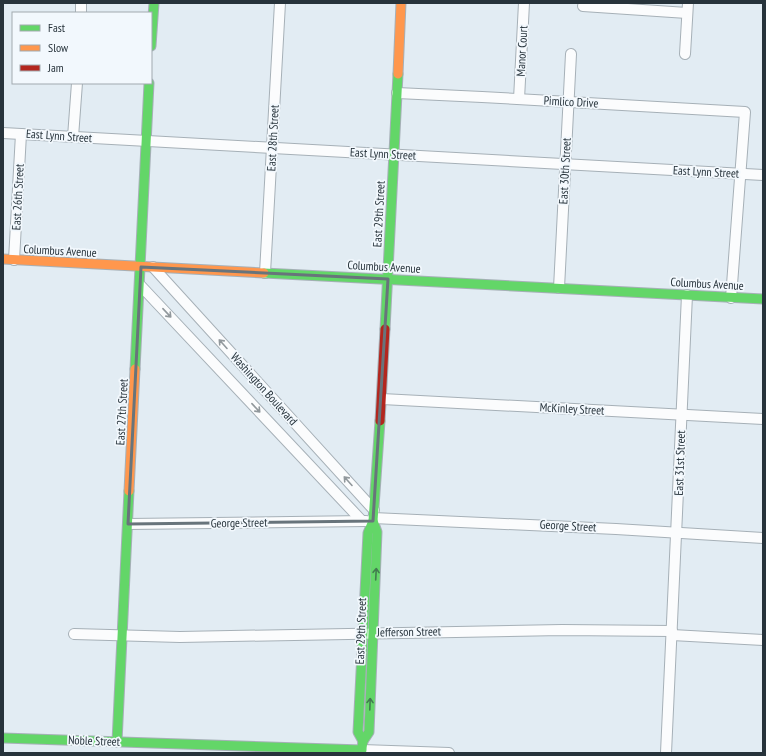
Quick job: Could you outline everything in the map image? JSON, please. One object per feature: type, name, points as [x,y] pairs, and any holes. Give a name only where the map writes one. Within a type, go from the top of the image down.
[{"type":"street","points":[[152,32],[154,3]]},
{"type":"street","name":"East 28th Street","points":[[265,273],[280,3]]},
{"type":"street","name":"East 29th Street","points":[[362,748],[369,732],[368,633],[378,532],[374,516],[382,399],[401,3]]},
{"type":"street","name":"Manor Court","points":[[519,99],[524,3]]},
{"type":"street","points":[[583,6],[688,8],[685,54]]},
{"type":"street","name":"East 30th Street","points":[[560,288],[571,54]]},
{"type":"street","points":[[73,137],[77,84]]},
{"type":"street","name":"East 27th Street","points":[[117,742],[149,84]]},
{"type":"street","name":"Pimlico Drive","points":[[397,93],[745,112],[740,174]]},
{"type":"street","name":"East Lynn Street","points":[[3,133],[763,175]]},
{"type":"street","name":"East 26th Street","points":[[14,260],[21,134]]},
{"type":"street","points":[[731,298],[740,174]]},
{"type":"street","name":"Columbus Avenue","points":[[3,260],[763,299]]},
{"type":"street","name":"Washington Boulevard","points":[[153,267],[374,516]]},
{"type":"street","name":"Washington Boulevard","points":[[140,285],[362,521]]},
{"type":"street","name":"East 31st Street","points":[[666,753],[687,295]]},
{"type":"street","name":"McKinley Street","points":[[382,399],[763,419]]},
{"type":"street","name":"George Street","points":[[128,524],[362,521],[374,516],[763,538]]},
{"type":"street","name":"Jefferson Street","points":[[74,634],[180,636],[562,630],[672,633],[763,640]]},
{"type":"street","name":"Noble Street","points":[[3,738],[362,748],[449,753]]},
{"type":"highlighted area","points":[[141,267],[388,279],[373,521],[128,524]]},
{"type":"traffic: fast","points":[[152,32],[154,3]]},
{"type":"traffic: fast","points":[[385,329],[398,74]]},
{"type":"traffic: fast","points":[[135,369],[149,84]]},
{"type":"traffic: fast","points":[[264,273],[763,299]]},
{"type":"traffic: fast","points":[[363,741],[358,732],[368,533],[373,521],[380,421]]},
{"type":"traffic: fast","points":[[117,742],[129,491]]},
{"type":"traffic: fast","points":[[362,748],[363,741],[369,732],[377,532],[373,521]]},
{"type":"traffic: fast","points":[[3,738],[362,750]]},
{"type":"traffic: slow","points":[[398,74],[401,3]]},
{"type":"traffic: slow","points":[[3,259],[264,273]]},
{"type":"traffic: slow","points":[[129,491],[135,369]]},
{"type":"traffic: jam","points":[[380,421],[385,329]]}]
